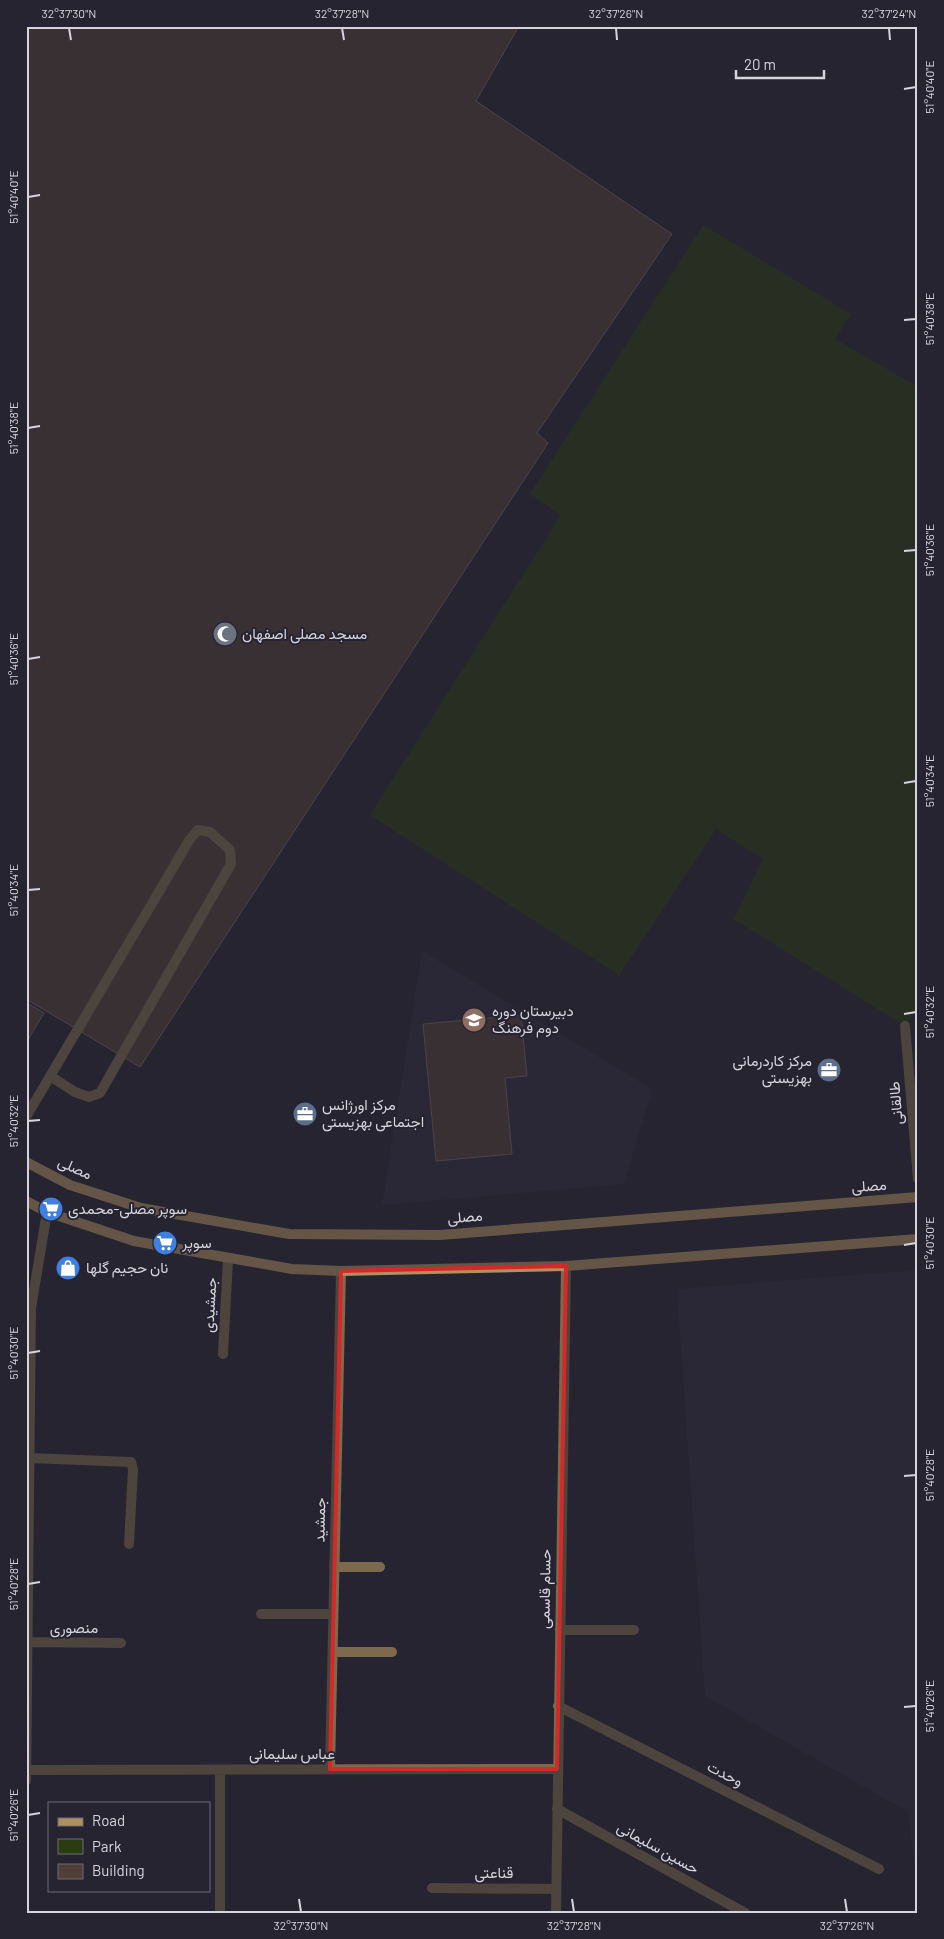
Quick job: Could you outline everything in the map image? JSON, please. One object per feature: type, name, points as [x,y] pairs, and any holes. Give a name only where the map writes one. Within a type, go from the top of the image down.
[{"type":"main road","name":"مصلی","points":[[26,1162],[70,1185],[141,1208],[289,1234],[440,1234],[918,1197]]},
{"type":"main road","points":[[26,1201],[48,1212],[134,1240],[228,1259],[292,1269],[341,1271],[566,1266],[918,1240]]},
{"type":"street","points":[[26,1117],[50,1076],[190,839],[198,830],[210,832],[230,850],[231,864],[100,1093],[89,1097],[76,1092],[50,1076]]},
{"type":"street","name":"طالقانی","points":[[905,1026],[918,1178]]},
{"type":"street","points":[[26,1780],[31,1308],[48,1212]]},
{"type":"street","name":"جمشیدی","points":[[223,1354],[228,1259]]},
{"type":"street","name":"حسام قاسمی","points":[[556,1913],[566,1266]]},
{"type":"street","name":"جمشید","points":[[330,1769],[341,1271]]},
{"type":"street","points":[[29,1458],[131,1462],[133,1469],[129,1544]]},
{"type":"street","points":[[334,1567],[380,1567]]},
{"type":"street","points":[[260,1614],[333,1614]]},
{"type":"street","points":[[560,1630],[634,1630]]},
{"type":"street","name":"منصوری","points":[[28,1642],[121,1643]]},
{"type":"street","points":[[333,1652],[392,1652]]},
{"type":"street","name":"وحدت","points":[[558,1706],[878,1869]]},
{"type":"street","name":"عباس سلیمانی","points":[[26,1770],[557,1769]]},
{"type":"street","points":[[220,1770],[220,1913]]},
{"type":"street","name":"حسین سلیمانی","points":[[557,1809],[745,1913]]},
{"type":"street","name":"قناعتی","points":[[432,1888],[556,1888]]},
{"type":"highlighted area","points":[[566,1266],[557,1769],[330,1769],[341,1271]]},
{"type":"shaded area","name":"دبیرستان دوره دوم فرهنگ","points":[[422,951],[652,1089],[624,1184],[382,1205]]},
{"type":"shaded area","points":[[918,1270],[918,1894],[908,1812],[705,1696],[677,1289]]},
{"type":"green space","points":[[703,225],[851,314],[835,339],[918,387],[918,1008],[905,1026],[734,919],[763,859],[716,829],[619,975],[370,815],[561,515],[530,494]]},
{"type":"building","name":"مسجد مصلی اصفهان","points":[[26,26],[519,26],[476,101],[672,234],[537,433],[548,443],[140,1067],[26,999]]},
{"type":"building","points":[[26,1002],[44,1013],[26,1043]]},
{"type":"building","points":[[521,1015],[527,1076],[505,1078],[512,1154],[436,1161],[423,1024]]},
{"type":"place","name":"مسجد مصلی اصفهان","points":[[225,634]]},
{"type":"place","name":"دبیرستان دوره دوم فرهنگ","points":[[474,1020]]},
{"type":"place","name":"مرکز کاردرمانی بهزیستی","points":[[829,1070]]},
{"type":"place","name":"مرکز اورژانس اجتماعی بهزیستی","points":[[305,1114]]},
{"type":"place","name":"سوپر مصلی-محمدی","points":[[51,1209]]},
{"type":"place","name":"سوپر","points":[[165,1243]]},
{"type":"place","name":"نان حجیم گلها","points":[[68,1268]]}]
